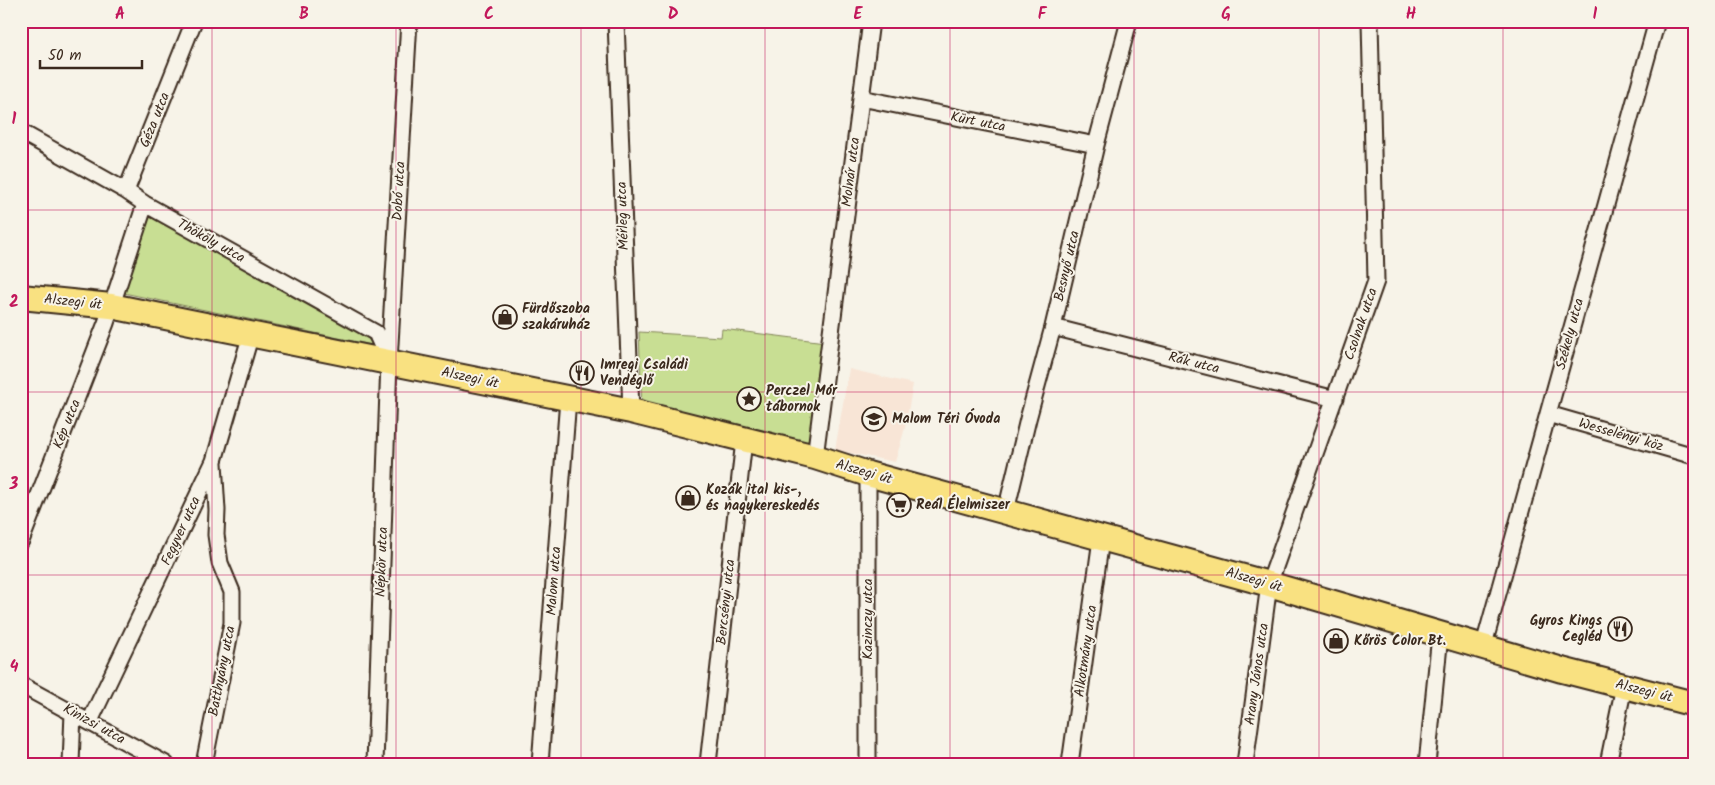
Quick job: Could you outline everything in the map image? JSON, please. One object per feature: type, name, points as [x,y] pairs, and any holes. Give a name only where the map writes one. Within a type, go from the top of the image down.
[{"type":"main road","name":"Alszegi út","points":[[21,297],[111,306],[631,411],[815,457],[868,474],[1269,584],[1483,648],[1694,704]]},
{"type":"street","name":"Géza utca","points":[[126,191],[194,21]]},
{"type":"street","name":"Dobó utca","points":[[389,361],[409,21]]},
{"type":"street","name":"Mérleg utca","points":[[616,21],[631,411]]},
{"type":"street","name":"Molnár utca","points":[[815,457],[871,21]]},
{"type":"street","name":"Besnyő utca","points":[[1006,511],[1053,327],[1096,145],[1129,21]]},
{"type":"street","name":"Csolnak utca","points":[[1269,584],[1376,281],[1370,21]]},
{"type":"street","name":"Székely utca","points":[[1483,648],[1657,21]]},
{"type":"street","name":"Kürt utca","points":[[860,98],[1096,145]]},
{"type":"street","name":"Thököly utca","points":[[21,132],[126,191],[145,204],[376,333],[389,361]]},
{"type":"street","points":[[111,306],[145,204]]},
{"type":"street","name":"Kép utca","points":[[21,541],[111,306]]},
{"type":"street","name":"Rák utca","points":[[1053,327],[1335,399]]},
{"type":"street","name":"Fegyver utca","points":[[90,721],[214,461],[251,334]]},
{"type":"street","name":"Népkör utca","points":[[374,764],[389,361]]},
{"type":"street","name":"Malom utca","points":[[540,764],[568,399]]},
{"type":"street","name":"Wesselényi köz","points":[[1548,414],[1694,456]]},
{"type":"street","name":"Bercsényi utca","points":[[708,764],[744,440]]},
{"type":"street","name":"Batthyány utca","points":[[204,764],[232,623],[232,592],[220,562],[216,535],[217,510],[214,461]]},
{"type":"street","name":"Kazinczy utca","points":[[868,474],[868,764]]},
{"type":"street","name":"Alkotmány utca","points":[[1070,764],[1101,539]]},
{"type":"street","name":"Arany János utca","points":[[1245,764],[1269,584]]},
{"type":"street","points":[[1427,764],[1440,635]]},
{"type":"street","name":"Kinizsi utca","points":[[21,684],[166,764]]},
{"type":"street","points":[[1608,764],[1624,686]]},
{"type":"street","points":[[71,764],[73,712]]},
{"type":"shaded area","name":"Malom Téri Óvoda","points":[[849,369],[913,384],[905,428],[895,462],[835,450]]},
{"type":"green space","points":[[150,216],[365,334],[372,345],[124,293]]},
{"type":"green space","points":[[722,329],[825,342],[812,448],[642,409],[639,332],[721,337]]},
{"type":"place","name":"Fürdőszoba szakáruház","points":[[505,317]]},
{"type":"place","name":"Imregi Családi Vendéglő","points":[[582,373]]},
{"type":"place","name":"Perczel Mór tábornok","points":[[749,399]]},
{"type":"place","name":"Malom Téri Óvoda","points":[[874,419]]},
{"type":"place","name":"Kozák ital kis-, és nagykereskedés","points":[[688,498]]},
{"type":"place","name":"Reál Élelmiszer","points":[[899,505]]},
{"type":"place","name":"Gyros Kings Cegléd","points":[[1620,629]]},
{"type":"place","name":"Kőrös Color Bt.","points":[[1336,641]]}]
